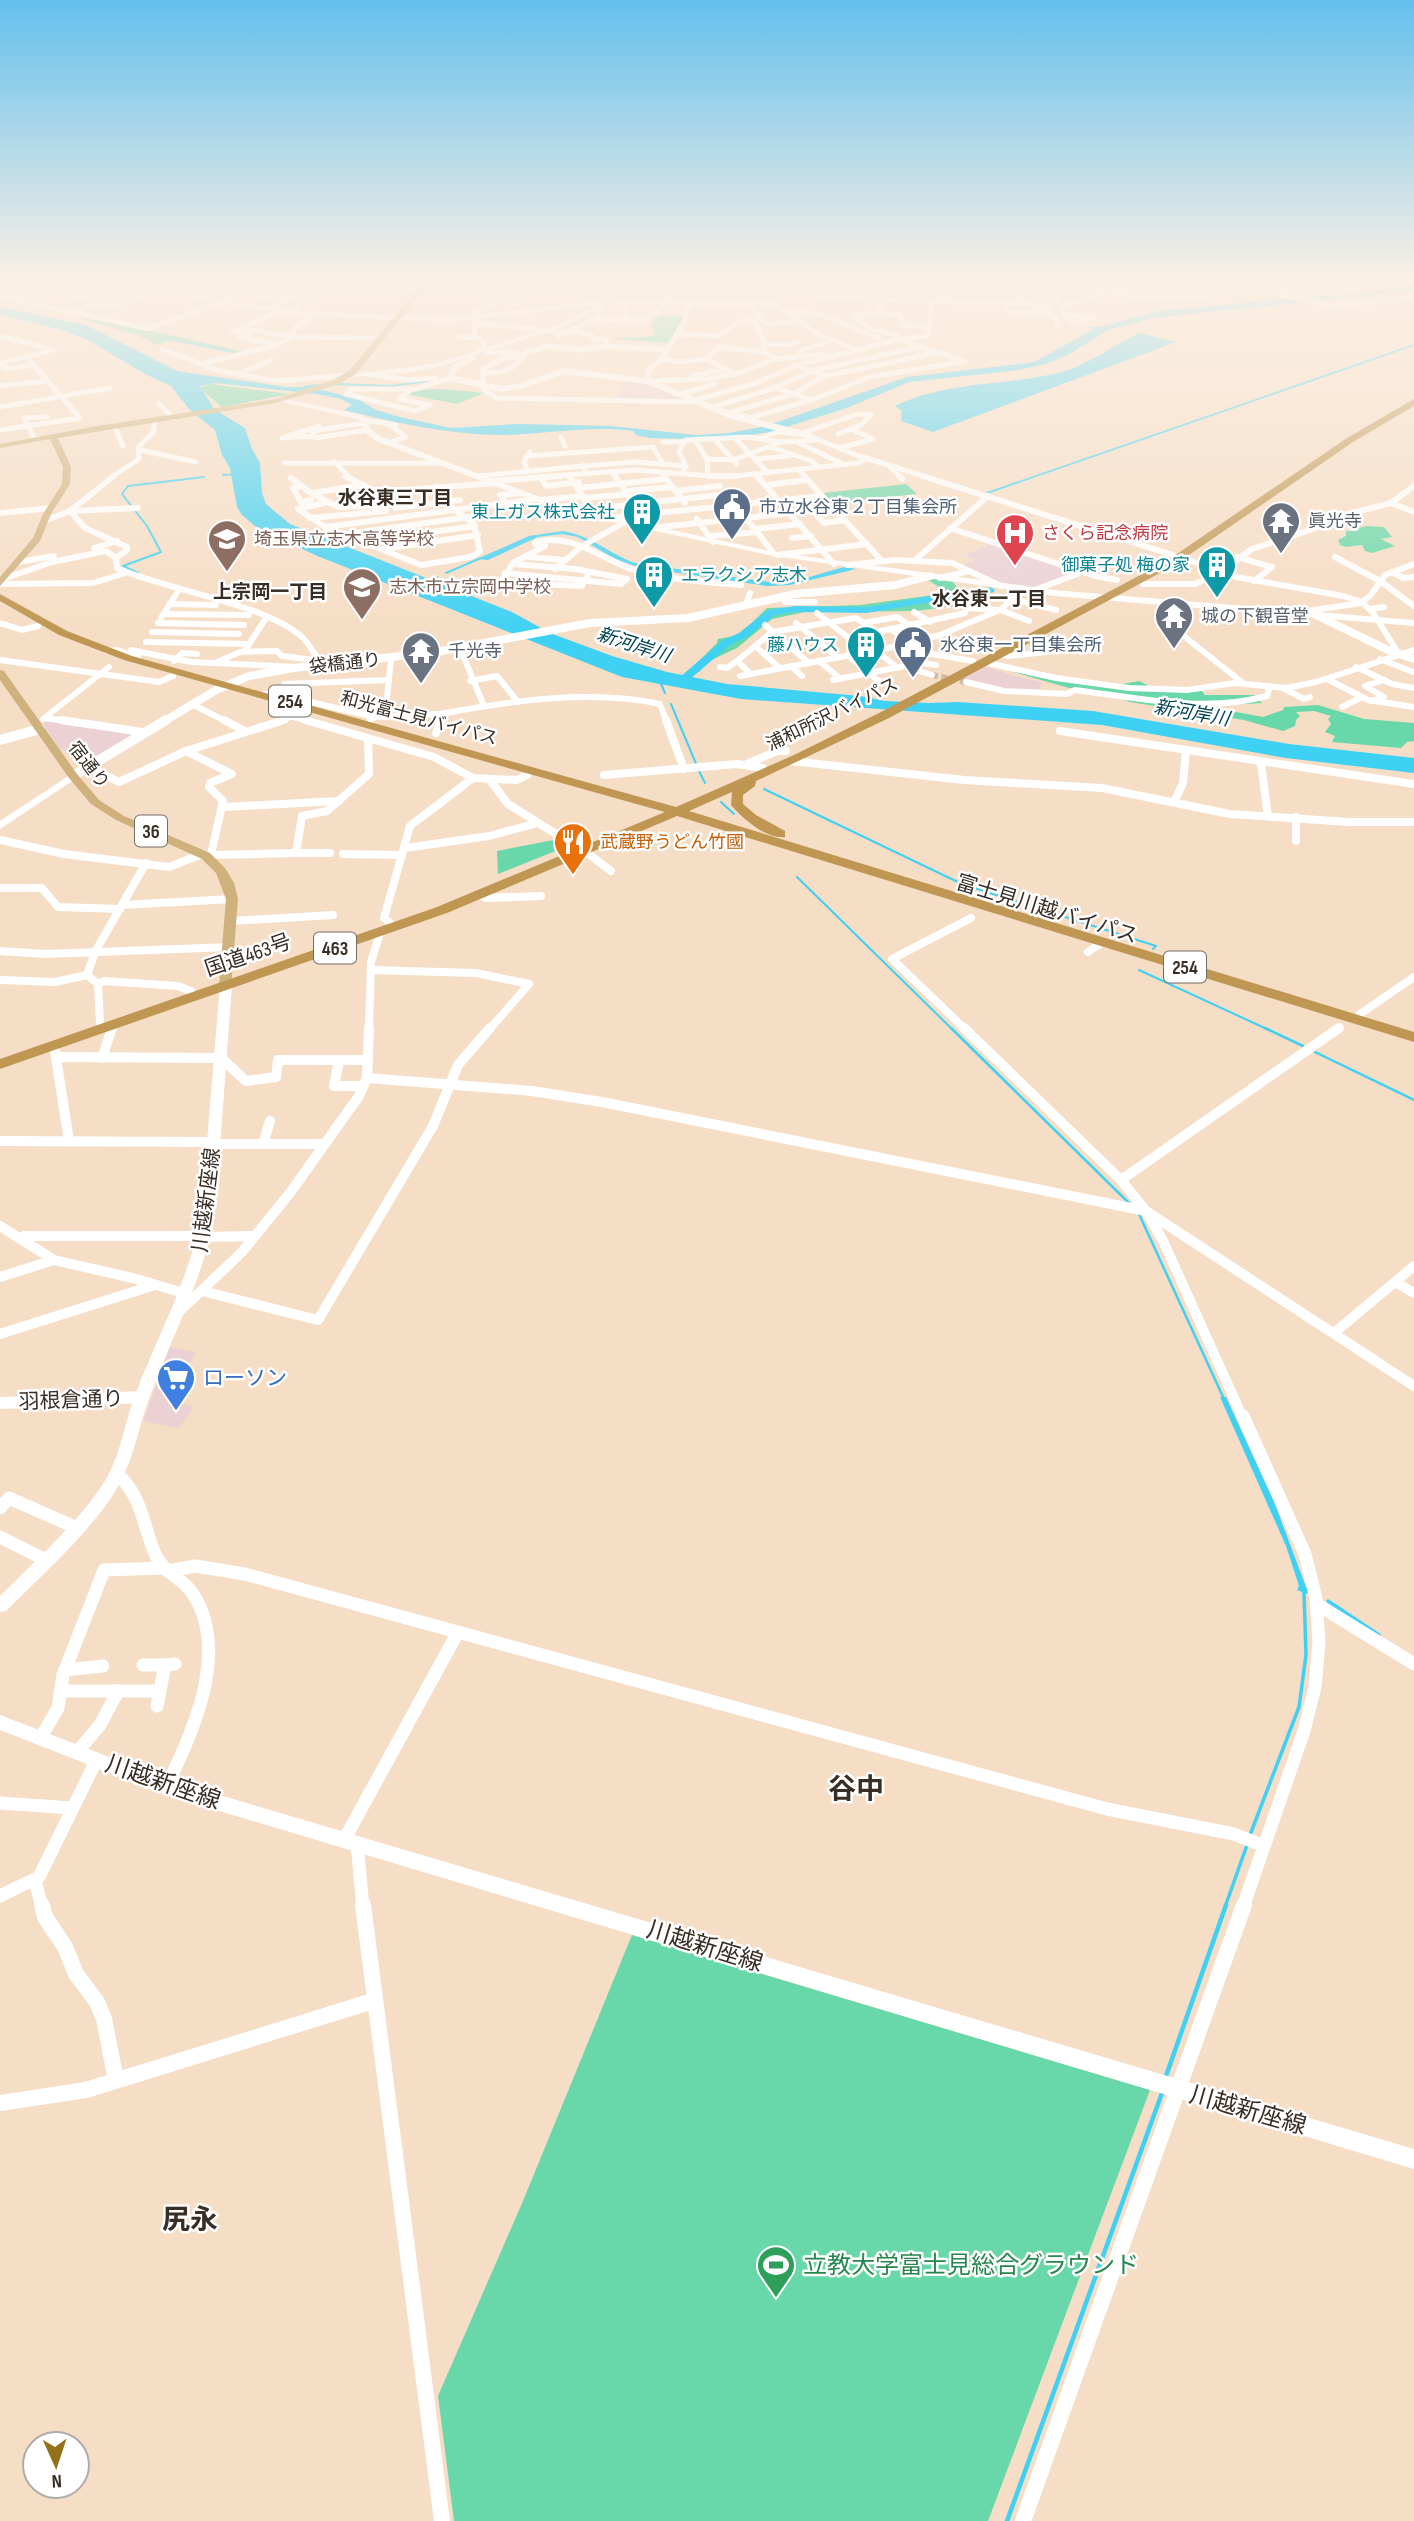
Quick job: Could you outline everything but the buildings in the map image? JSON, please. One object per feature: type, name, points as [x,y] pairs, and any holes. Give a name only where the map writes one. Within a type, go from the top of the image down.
[{"type":"highway","name":"浦和所沢バイパス","points":[[980,663],[1176,556],[1414,400]]},
{"type":"highway","name":"浦和所沢バイパス","points":[[671,812],[878,716],[999,654],[1103,596]]},
{"type":"highway","name":"和光富士見バイパス","points":[[0,597],[63,633],[178,675]]},
{"type":"highway","name":"和光富士見バイパス","points":[[0,603],[37,626],[88,649],[223,687],[299,714],[585,786]]},
{"type":"highway","name":"和光富士見バイパス","points":[[223,687],[269,694],[377,721],[671,812]]},
{"type":"highway","name":"浦和所沢バイパス","points":[[765,770],[789,756],[878,716]]},
{"type":"highway","points":[[377,721],[492,752],[671,812]]},
{"type":"highway","points":[[418,742],[527,775],[671,812]]},
{"type":"highway","name":"254","points":[[765,770],[742,788],[736,797],[737,805],[786,845]]},
{"type":"highway","name":"254","points":[[671,812],[825,869],[971,914]]},
{"type":"highway","name":"富士見川越バイパス","points":[[671,812],[956,896],[1096,946],[1414,1043]]},
{"type":"highway","name":"国道463号","points":[[0,1064],[56,1052],[106,1024],[191,991],[376,933],[480,895],[671,812]]},
{"type":"highway","name":"富士見川越バイパス","points":[[786,845],[971,914],[1096,946],[1414,1037]]},
{"type":"highway","name":"国道463号","points":[[0,1057],[226,982],[582,850]]},
{"type":"main road","points":[[0,446],[114,425],[280,400]]},
{"type":"main road","points":[[287,400],[355,416],[387,443],[564,509],[625,522],[633,501],[710,537],[776,555],[1035,590],[1414,623]]},
{"type":"main road","points":[[2,581],[37,539],[44,521],[65,487],[68,474],[53,436]]},
{"type":"main road","name":"宿通り","points":[[0,673],[41,723],[73,776],[105,810],[208,855]]},
{"type":"main road","points":[[0,826],[73,776]]},
{"type":"main road","points":[[208,855],[226,878],[232,899],[226,982]]},
{"type":"main road","name":"川越新座線","points":[[0,1606],[77,1528],[118,1475],[142,1397],[187,1294],[205,1236],[226,982]]},
{"type":"main road","name":"川越新座線","points":[[0,1722],[166,1787],[1414,2159]]},
{"type":"street","points":[[0,407],[44,400]]},
{"type":"street","points":[[35,439],[26,418],[49,417],[54,421],[80,418],[63,400]]},
{"type":"street","points":[[369,400],[415,411],[430,405],[402,400]]},
{"type":"street","points":[[390,405],[398,400]]},
{"type":"street","points":[[575,400],[697,400],[745,420],[809,436],[868,458],[1220,572],[1254,581],[1343,596],[1362,602],[1370,610],[1397,653]]},
{"type":"street","points":[[715,408],[740,400]]},
{"type":"street","points":[[732,412],[774,400]]},
{"type":"street","points":[[715,408],[750,418],[811,400]]},
{"type":"street","points":[[159,404],[176,417]]},
{"type":"street","points":[[809,436],[805,432],[858,414],[871,415],[854,430],[838,434]]},
{"type":"street","points":[[355,416],[282,438],[314,436],[312,431],[365,425],[397,425]]},
{"type":"street","points":[[44,521],[70,511],[138,459],[139,446],[153,433],[155,420]]},
{"type":"street","points":[[387,443],[406,437],[392,430],[388,424]]},
{"type":"street","points":[[114,425],[123,446]]},
{"type":"street","points":[[0,430],[29,426]]},
{"type":"street","points":[[823,427],[858,443]]},
{"type":"street","points":[[839,448],[873,439],[854,430]]},
{"type":"street","points":[[760,439],[786,431],[809,436]]},
{"type":"street","points":[[771,434],[782,440]]},
{"type":"street","points":[[561,437],[565,446]]},
{"type":"street","points":[[736,439],[768,473]]},
{"type":"street","points":[[695,440],[707,459],[710,477],[776,555],[865,541]]},
{"type":"street","points":[[715,440],[746,475]]},
{"type":"street","points":[[758,460],[770,447],[782,440]]},
{"type":"street","points":[[663,442],[820,440]]},
{"type":"street","points":[[526,463],[534,449],[634,442],[645,448]]},
{"type":"street","points":[[684,442],[679,452],[687,466]]},
{"type":"street","points":[[796,442],[844,465]]},
{"type":"street","points":[[478,476],[526,463],[653,447],[663,464]]},
{"type":"street","points":[[770,447],[812,461],[819,467]]},
{"type":"street","points":[[140,450],[196,462]]},
{"type":"street","points":[[526,463],[657,454]]},
{"type":"street","points":[[707,459],[758,460],[792,455]]},
{"type":"street","points":[[779,457],[808,480],[883,561]]},
{"type":"street","points":[[334,461],[344,475],[377,492],[468,487],[541,477],[612,472],[661,472],[725,477],[844,465],[868,458]]},
{"type":"street","points":[[173,463],[185,459]]},
{"type":"street","points":[[724,460],[725,477]]},
{"type":"street","points":[[526,463],[583,466],[638,462],[687,466]]},
{"type":"street","points":[[285,463],[443,463]]},
{"type":"street","points":[[886,463],[902,479]]},
{"type":"street","points":[[583,466],[587,474]]},
{"type":"street","points":[[684,474],[687,466]]},
{"type":"street","points":[[612,472],[633,501],[700,523],[812,510],[824,523],[845,520]]},
{"type":"street","points":[[661,472],[710,537],[800,524]]},
{"type":"street","points":[[684,474],[698,489],[729,497]]},
{"type":"street","points":[[756,474],[834,564]]},
{"type":"street","points":[[569,475],[582,494]]},
{"type":"street","points":[[541,477],[546,486],[633,501],[729,497],[779,500],[822,496]]},
{"type":"street","points":[[608,518],[666,479]]},
{"type":"street","points":[[766,485],[808,480]]},
{"type":"street","points":[[320,498],[301,502],[293,488],[294,482],[340,507],[373,505],[395,508]]},
{"type":"street","points":[[311,493],[361,485]]},
{"type":"street","points":[[1143,584],[1192,584],[1220,572],[1237,558],[1271,541],[1313,529],[1344,515],[1391,503],[1414,486]]},
{"type":"street","points":[[328,502],[298,509],[325,527],[421,565],[470,557],[480,552],[475,526],[469,517],[445,502],[436,487]]},
{"type":"street","points":[[468,487],[483,506]]},
{"type":"street","points":[[417,488],[428,514]]},
{"type":"street","points":[[682,500],[698,489]]},
{"type":"street","points":[[395,490],[395,508],[430,564]]},
{"type":"street","points":[[373,505],[377,492]]},
{"type":"street","points":[[325,527],[582,494],[633,501],[729,497]]},
{"type":"street","points":[[506,503],[500,495],[582,494],[633,501],[729,497],[779,500],[822,496]]},
{"type":"street","points":[[564,509],[582,494]]},
{"type":"street","points":[[914,561],[985,495]]},
{"type":"street","points":[[310,518],[460,500]]},
{"type":"street","points":[[1391,503],[1414,512]]},
{"type":"street","points":[[0,513],[52,508]]},
{"type":"street","points":[[70,511],[138,508]]},
{"type":"street","points":[[70,511],[85,528],[128,548],[116,558]]},
{"type":"street","points":[[342,534],[469,517]]},
{"type":"street","points":[[540,584],[556,566],[584,545],[625,522]]},
{"type":"street","points":[[362,542],[475,526]]},
{"type":"street","points":[[950,528],[1082,572],[1118,580]]},
{"type":"street","points":[[381,549],[478,536]]},
{"type":"street","points":[[792,538],[811,536]]},
{"type":"street","points":[[494,593],[513,564],[545,546],[533,543],[559,538],[584,545],[611,562],[683,582],[741,585]]},
{"type":"street","points":[[19,562],[117,541]]},
{"type":"street","points":[[2,581],[52,562],[106,551],[116,558],[117,568],[125,573],[228,604],[286,626],[314,648],[316,656],[269,694]]},
{"type":"street","points":[[1347,551],[1335,557],[1379,580],[1414,606]]},
{"type":"street","points":[[526,557],[565,559]]},
{"type":"street","points":[[1237,558],[1272,567],[1254,581]]},
{"type":"street","points":[[847,565],[883,561],[957,564],[1001,586]]},
{"type":"street","points":[[500,582],[582,586],[592,572],[611,562]]},
{"type":"street","points":[[505,573],[621,584],[626,579],[556,566],[513,564]]},
{"type":"street","points":[[1301,612],[1362,602],[1370,596],[1379,580],[1414,564]]},
{"type":"street","points":[[935,577],[969,571]]},
{"type":"street","points":[[1035,590],[1082,572]]},
{"type":"street","points":[[1392,572],[1403,578],[1412,578]]},
{"type":"street","points":[[2,581],[93,583],[125,573]]},
{"type":"street","name":"袋橋通り","points":[[73,776],[142,732],[223,687],[249,676],[305,666],[391,659],[601,622],[688,618],[783,596],[895,585],[935,577]]},
{"type":"street","points":[[740,676],[896,648],[1001,610],[1013,600],[1020,588]]},
{"type":"street","points":[[146,642],[170,604],[175,590]]},
{"type":"street","points":[[750,593],[747,601],[751,604]]},
{"type":"street","points":[[783,596],[785,602],[815,602]]},
{"type":"street","points":[[1013,600],[1056,610]]},
{"type":"street","points":[[1172,601],[1178,628],[1185,637],[1243,683]]},
{"type":"street","points":[[170,604],[228,604]]},
{"type":"street","points":[[1370,610],[1384,607]]},
{"type":"street","points":[[856,618],[877,632],[964,613],[967,608],[1001,610],[1029,621]]},
{"type":"street","points":[[914,612],[944,632]]},
{"type":"street","points":[[164,614],[259,616]]},
{"type":"street","points":[[817,614],[865,652]]},
{"type":"street","points":[[863,623],[895,614],[909,625]]},
{"type":"street","points":[[1314,614],[1414,659]]},
{"type":"street","points":[[233,644],[244,625],[259,616]]},
{"type":"street","points":[[240,652],[248,644],[259,616]]},
{"type":"street","points":[[720,667],[727,668],[772,632],[797,624],[856,618],[882,619]]},
{"type":"street","points":[[0,623],[22,630],[37,626]]},
{"type":"street","points":[[158,623],[244,625]]},
{"type":"street","points":[[797,624],[836,657]]},
{"type":"street","points":[[765,625],[809,663]]},
{"type":"street","points":[[891,629],[911,643],[916,651],[918,671],[932,675]]},
{"type":"street","points":[[152,632],[239,634]]},
{"type":"street","points":[[128,651],[146,642],[248,644]]},
{"type":"street","points":[[755,646],[780,668]]},
{"type":"street","points":[[460,648],[474,692],[484,706]]},
{"type":"street","points":[[896,648],[1045,677],[1127,688],[1181,690],[1243,683],[1269,689],[1283,688],[1327,679],[1397,653],[1414,650]]},
{"type":"street","points":[[875,650],[898,668]]},
{"type":"street","points":[[999,654],[1065,650]]},
{"type":"street","points":[[107,651],[128,651],[174,661],[212,664],[305,666]]},
{"type":"street","points":[[0,660],[105,672],[159,682],[178,675],[183,669],[128,651]]},
{"type":"street","points":[[212,664],[240,652],[277,651],[305,666]]},
{"type":"street","points":[[174,661],[182,653],[197,654]]},
{"type":"street","points":[[847,655],[880,682],[891,680]]},
{"type":"street","points":[[391,659],[377,721],[518,702],[628,697],[660,704],[684,769]]},
{"type":"street","points":[[1380,659],[1413,672]]},
{"type":"street","points":[[737,661],[751,674]]},
{"type":"street","points":[[819,661],[837,679],[916,663],[936,665]]},
{"type":"street","points":[[980,663],[1044,682],[1041,692]]},
{"type":"street","points":[[791,666],[802,676]]},
{"type":"street","points":[[1356,667],[1384,680],[1414,688]]},
{"type":"street","points":[[0,740],[41,723],[105,672]]},
{"type":"street","points":[[470,681],[497,677],[518,702]]},
{"type":"street","points":[[1327,679],[1355,698],[1389,707],[1414,707]]},
{"type":"street","points":[[284,684],[387,680]]},
{"type":"street","points":[[1371,701],[1384,697],[1365,686],[1384,680]]},
{"type":"street","points":[[966,682],[1004,691],[1067,694],[1075,690],[1204,702],[1253,700],[1267,696],[1269,689]]},
{"type":"street","points":[[320,693],[322,683]]},
{"type":"street","points":[[1283,688],[1304,699],[1310,697]]},
{"type":"street","points":[[1342,707],[1360,698]]},
{"type":"street","points":[[192,704],[245,731]]},
{"type":"street","points":[[87,766],[119,782],[186,751],[299,714],[368,739],[434,757],[473,778],[517,780],[527,775]]},
{"type":"street","points":[[436,733],[443,717],[440,714]]},
{"type":"street","points":[[41,723],[142,732]]},
{"type":"street","points":[[1060,731],[1261,764],[1414,784]]},
{"type":"street","points":[[296,853],[302,816],[327,811],[369,774],[368,739]]},
{"type":"street","points":[[1174,802],[1183,783],[1186,750]]},
{"type":"street","points":[[186,751],[232,774],[210,783],[209,787],[223,801],[223,807],[208,855]]},
{"type":"street","points":[[604,775],[747,764],[777,751],[789,756],[871,768]]},
{"type":"street","points":[[813,760],[964,780],[1092,787],[1230,814],[1349,822],[1414,822]]},
{"type":"street","points":[[747,764],[765,770]]},
{"type":"street","points":[[1261,764],[1268,816]]},
{"type":"street","points":[[389,922],[384,918],[410,826],[473,778]]},
{"type":"street","points":[[491,780],[508,804],[611,871]]},
{"type":"street","points":[[223,807],[340,801]]},
{"type":"street","points":[[1296,817],[1296,841]]},
{"type":"street","points":[[343,854],[403,851],[538,823]]},
{"type":"street","points":[[0,840],[64,854],[174,866],[208,855],[330,853]]},
{"type":"street","points":[[87,975],[94,952],[146,863]]},
{"type":"street","points":[[0,888],[42,888],[58,906],[121,907],[232,899]]},
{"type":"street","points":[[480,895],[486,898],[541,896]]},
{"type":"street","points":[[971,914],[892,959],[1121,1180],[1146,1211],[1186,1289],[1304,1554],[1318,1605],[1319,1644],[1315,1692],[1261,1845],[1169,2086],[1023,2521]]},
{"type":"street","points":[[231,921],[333,915]]},
{"type":"street","points":[[180,1311],[254,1236],[290,1193],[322,1144],[359,1096],[365,1082],[368,1060],[372,954],[379,936],[376,933]]},
{"type":"street","points":[[0,951],[46,954],[229,947]]},
{"type":"street","points":[[202,1291],[318,1320],[433,1126],[464,1055],[529,984],[476,973],[371,970]]},
{"type":"street","points":[[0,980],[55,982],[87,975]]},
{"type":"street","points":[[87,975],[98,984],[106,1024],[102,1058]]},
{"type":"street","points":[[1360,1014],[1414,977]]},
{"type":"street","points":[[98,984],[104,981],[178,986],[191,991]]},
{"type":"street","points":[[1121,1180],[1339,1028]]},
{"type":"street","points":[[69,1142],[56,1052],[102,1058],[220,1058],[247,1081],[276,1077],[278,1060],[368,1060]]},
{"type":"street","points":[[340,1060],[334,1086],[365,1082],[532,1091],[602,1102],[1146,1211],[1414,1386]]},
{"type":"street","points":[[263,1144],[270,1121]]},
{"type":"street","points":[[0,1141],[322,1144]]},
{"type":"street","points":[[0,1226],[23,1236],[54,1260],[187,1294]]},
{"type":"street","points":[[23,1236],[254,1236]]},
{"type":"street","points":[[0,1277],[54,1260]]},
{"type":"street","points":[[1334,1334],[1414,1266]]},
{"type":"street","points":[[1395,1282],[1414,1293]]},
{"type":"street","points":[[0,1334],[155,1285]]},
{"type":"street","name":"羽根倉通り","points":[[0,1403],[142,1397]]},
{"type":"street","points":[[118,1475],[127,1481],[135,1495],[157,1559],[194,1594],[208,1634],[205,1686],[183,1756],[166,1787]]},
{"type":"street","points":[[0,1508],[9,1498],[77,1528]]},
{"type":"street","points":[[0,1537],[46,1560]]},
{"type":"street","points":[[41,1737],[56,1717],[65,1670],[104,1570],[166,1570],[182,1566],[207,1566],[1107,1809],[1240,1836],[1261,1845]]},
{"type":"street","points":[[1318,1605],[1414,1664]]},
{"type":"street","points":[[442,2521],[356,1853],[351,1842],[457,1634]]},
{"type":"street","points":[[143,1665],[170,1664],[157,1706]]},
{"type":"street","points":[[65,1670],[103,1666]]},
{"type":"street","points":[[63,1690],[160,1691]]},
{"type":"street","points":[[77,1752],[100,1725],[118,1691]]},
{"type":"street","points":[[0,1896],[39,1877],[97,1759]]},
{"type":"street","points":[[0,1803],[72,1808]]},
{"type":"street","points":[[34,1881],[45,1917],[65,1947],[76,1974],[97,2002],[104,2019],[116,2080]]},
{"type":"street","points":[[0,2103],[66,2095],[373,2001]]},
{"type":"shaded area","name":"さくら記念病院","points":[[993,543],[1079,572],[1051,584],[1032,587],[994,581],[964,565],[976,560],[965,555]]},
{"type":"shaded area","points":[[986,667],[1042,682],[1039,691],[1009,690],[960,680]]},
{"type":"shaded area","points":[[48,720],[135,733],[100,755],[60,749],[43,724]]},
{"type":"shaded area","points":[[170,1347],[195,1352],[172,1400],[194,1407],[179,1428],[143,1421]]},
{"type":"green space","points":[[213,400],[260,400],[222,407]]},
{"type":"green space","points":[[435,400],[468,400],[457,404]]},
{"type":"green space","points":[[906,484],[917,494],[832,503],[823,493]]},
{"type":"green space","points":[[1384,527],[1392,537],[1381,539],[1395,546],[1372,553],[1365,551],[1362,545],[1340,545],[1338,540],[1346,536],[1346,531],[1357,531],[1358,528]]},
{"type":"green space","points":[[928,580],[953,582],[966,599],[962,605],[915,611],[805,612],[772,619],[737,648],[707,662],[699,672],[690,670],[718,639],[739,635],[767,608],[860,605],[933,595],[942,589]]},
{"type":"green space","points":[[1010,671],[1123,684],[1139,681],[1147,685],[1149,690],[1201,690],[1205,695],[1254,695],[1262,703],[1204,706],[1263,717],[1283,710],[1284,707],[1318,705],[1364,719],[1414,723],[1414,741],[1407,742],[1401,748],[1332,742],[1335,736],[1325,732],[1331,724],[1328,719],[1331,716],[1314,711],[1296,712],[1300,716],[1295,726],[1283,731],[1244,720],[1130,702],[1102,692],[1069,688]]},
{"type":"green space","points":[[559,839],[568,846],[498,874],[497,851]]},
{"type":"green space","name":"立教大学富士見総合グラウンド","points":[[632,1935],[1150,2090],[988,2521],[454,2521],[438,2396],[523,2201]]},
{"type":"water","points":[[182,400],[208,400],[214,409],[245,428],[260,463],[262,493],[266,504],[290,524],[512,612],[550,633],[612,656],[667,672],[727,684],[860,696],[885,701],[958,702],[1093,711],[1289,744],[1414,758],[1414,773],[1286,758],[1102,725],[741,699],[622,677],[315,555],[255,526],[237,507],[230,468],[222,455],[215,430]]},
{"type":"water","points":[[342,400],[359,400],[376,410],[451,428],[518,424],[611,426],[696,435],[729,433],[766,426],[842,400],[867,400],[770,432],[730,438],[687,439],[650,438],[636,435],[633,431],[616,429],[516,435],[460,433],[344,410],[352,405]]},
{"type":"water","points":[[910,400],[1020,400],[933,432],[901,421],[902,411],[895,406]]},
{"type":"water","points":[[563,531],[582,536],[635,563],[776,583],[792,582],[844,567],[856,569],[790,585],[767,586],[638,567],[615,559],[578,537],[562,534],[538,537],[488,560],[477,559],[529,536]]},
{"type":"water","points":[[1220,1397],[1226,1397],[1275,1504],[1309,1589],[1307,1594],[1297,1590],[1299,1586],[1286,1546]]},
{"type":"waterway","points":[[987,493],[1256,400]]},
{"type":"waterway","points":[[223,475],[234,474]]},
{"type":"waterway","points":[[138,573],[123,566],[161,552],[147,526],[122,494],[128,486],[204,477]]},
{"type":"waterway","points":[[446,573],[481,558]]},
{"type":"waterway","points":[[427,580],[437,577]]},
{"type":"waterway","points":[[679,683],[726,643],[743,635],[772,612],[795,609],[867,610],[937,598],[966,598],[990,590]]},
{"type":"waterway","points":[[661,684],[665,693]]},
{"type":"waterway","points":[[671,704],[697,766]]},
{"type":"waterway","points":[[699,771],[705,783]]},
{"type":"waterway","points":[[764,789],[962,884],[1156,946],[1153,949]]},
{"type":"waterway","points":[[721,802],[734,814]]},
{"type":"waterway","points":[[797,877],[953,1030]]},
{"type":"waterway","points":[[1139,970],[1269,1030]]},
{"type":"waterway","points":[[951,1028],[1130,1204]]},
{"type":"waterway","points":[[1265,1028],[1303,1046]]},
{"type":"waterway","points":[[1315,1052],[1414,1100]]},
{"type":"waterway","points":[[1139,1214],[1224,1399]]},
{"type":"waterway","points":[[1250,1835],[1299,1707],[1306,1655],[1304,1592]]},
{"type":"waterway","points":[[1328,1601],[1379,1635]]},
{"type":"waterway","points":[[1225,1907],[1247,1845]]},
{"type":"waterway","points":[[1166,2076],[1226,1905]]},
{"type":"waterway","points":[[1007,2521],[1162,2093]]},
{"type":"tunnel","points":[[932,675],[966,682]]},
{"type":"place","name":"市立水谷東２丁目集会所","points":[[732,541]]},
{"type":"place","name":"東上ガス株式会社","points":[[642,546]]},
{"type":"place","name":"眞光寺","points":[[1281,555]]},
{"type":"place","name":"さくら記念病院","points":[[1015,567]]},
{"type":"place","name":"埼玉県立志木高等学校","points":[[227,573]]},
{"type":"place","name":"御菓子処 梅の家","points":[[1217,599]]},
{"type":"place","name":"エラクシア志木","points":[[654,609]]},
{"type":"place","name":"志木市立宗岡中学校","points":[[362,621]]},
{"type":"place","name":"城の下観音堂","points":[[1174,650]]},
{"type":"place","name":"藤ハウス","points":[[866,679]]},
{"type":"place","name":"水谷東一丁目集会所","points":[[913,679]]},
{"type":"place","name":"千光寺","points":[[421,685]]},
{"type":"place","name":"武蔵野うどん竹國","points":[[573,876]]},
{"type":"place","name":"ローソン","points":[[176,1412]]},
{"type":"place","name":"立教大学富士見総合グラウンド","points":[[776,2299]]},
{"type":"district","name":"水谷東三丁目","points":[[395,497]]},
{"type":"district","name":"上宗岡一丁目","points":[[270,591]]},
{"type":"district","name":"水谷東一丁目","points":[[989,598]]},
{"type":"district","name":"谷中","points":[[856,1788]]},
{"type":"district","name":"尻永","points":[[190,2219]]},
{"type":"water label","name":"新河岸川","points":[[634,644]]},
{"type":"water label","name":"新河岸川","points":[[1192,712]]}]
